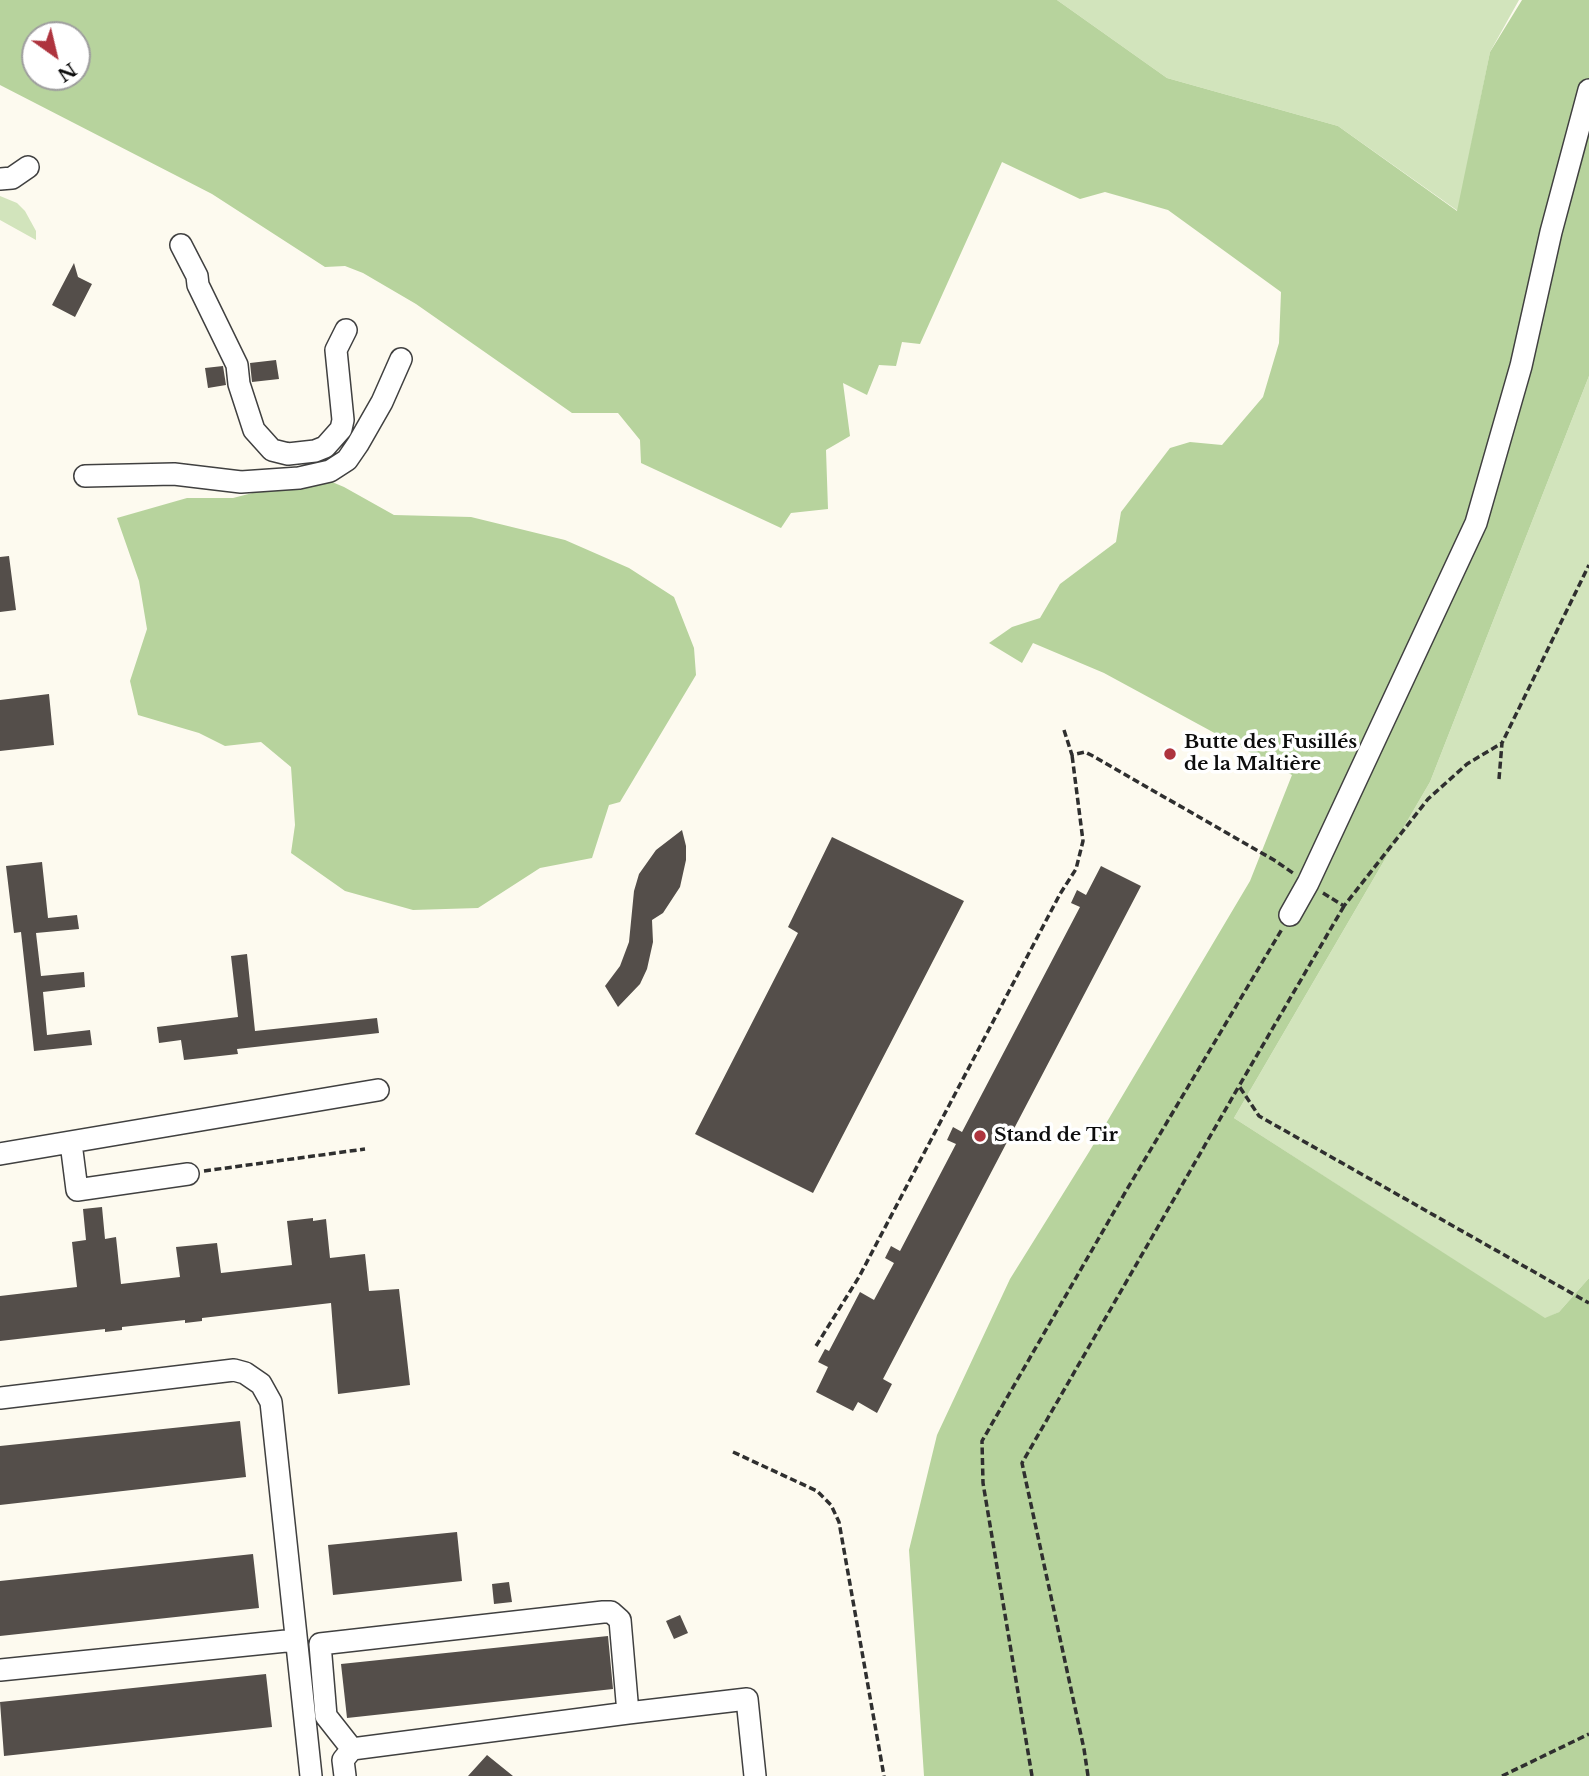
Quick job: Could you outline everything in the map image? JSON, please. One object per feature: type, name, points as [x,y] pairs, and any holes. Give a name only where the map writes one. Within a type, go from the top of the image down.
[{"type":"street","points":[[1290,915],[1308,883],[1476,523],[1521,366],[1551,232],[1589,90]]},
{"type":"street","points":[[0,179],[12,178],[28,167]]},
{"type":"street","points":[[181,245],[237,365],[239,384],[254,430],[272,450],[288,454],[316,451],[325,447],[341,429],[343,420],[337,350],[346,330]]},
{"type":"street","points":[[85,476],[174,474],[241,482],[299,478],[330,471],[347,460],[358,444],[382,402],[401,359]]},
{"type":"street","points":[[0,1154],[379,1090]]},
{"type":"street","points":[[71,1143],[77,1190],[188,1174]]},
{"type":"street","points":[[0,1398],[234,1370],[255,1377],[266,1390],[271,1402],[310,1771],[347,1762],[628,1713],[747,1699],[755,1776]]},
{"type":"street","points":[[347,1762],[326,1716],[320,1644],[611,1612],[617,1615],[621,1627],[628,1713]]},
{"type":"street","points":[[0,1670],[296,1640]]},
{"type":"path","points":[[1499,779],[1502,743],[1589,565]]},
{"type":"path","points":[[816,1346],[859,1277],[1060,894],[1076,869],[1083,841],[1072,755],[1064,730]]},
{"type":"path","points":[[1088,1776],[1022,1463],[1344,906],[1428,799],[1467,764],[1502,743]]},
{"type":"path","points":[[1072,755],[1084,752],[1091,755],[1274,860],[1344,906]]},
{"type":"path","points":[[1032,1776],[983,1483],[982,1441],[1290,915]]},
{"type":"path","points":[[1239,1086],[1259,1116],[1589,1303]]},
{"type":"path","points":[[188,1174],[365,1149]]},
{"type":"path","points":[[733,1452],[817,1491],[831,1505],[839,1522],[884,1776]]},
{"type":"path","points":[[1502,1776],[1589,1734]]},
{"type":"green space","points":[[0,0],[1057,0],[1167,78],[1338,126],[1457,211],[1490,52],[1522,0],[1589,0],[1589,376],[1430,782],[1234,1118],[1545,1318],[1559,1312],[1589,1278],[1589,1776],[924,1776],[909,1550],[937,1435],[1010,1279],[1250,881],[1292,775],[1104,673],[1033,643],[1022,663],[989,643],[1012,627],[1040,618],[1060,584],[1116,542],[1121,512],[1170,448],[1190,442],[1222,445],[1263,397],[1279,343],[1281,292],[1168,210],[1105,192],[1080,199],[1002,162],[920,344],[902,342],[896,366],[879,365],[867,395],[843,383],[850,436],[826,450],[828,509],[791,513],[781,528],[641,463],[640,440],[618,413],[572,413],[416,304],[363,273],[345,266],[325,267],[212,194],[0,85]]},
{"type":"green space","points":[[1057,0],[1519,0],[1490,52],[1458,211],[1338,126],[1167,78]]},
{"type":"green space","points":[[0,196],[17,203],[25,211],[36,231],[36,240],[0,220]]},
{"type":"green space","points":[[1589,376],[1589,1278],[1559,1312],[1545,1319],[1234,1118],[1430,782]]},
{"type":"green space","points":[[325,479],[394,515],[471,517],[565,540],[629,568],[674,597],[694,648],[696,675],[620,802],[609,805],[592,858],[540,868],[478,908],[413,910],[345,891],[291,853],[295,825],[291,767],[261,742],[225,746],[199,733],[138,715],[130,681],[147,629],[139,581],[117,518],[187,498],[233,498]]},
{"type":"building","points":[[74,263],[78,277],[92,284],[75,317],[52,305]]},
{"type":"building","points":[[276,360],[279,379],[252,382],[250,363]]},
{"type":"building","points":[[223,366],[226,385],[208,388],[205,368]]},
{"type":"building","points":[[9,556],[16,610],[0,612],[0,557]]},
{"type":"building","points":[[49,694],[54,745],[0,751],[0,700]]},
{"type":"building","points":[[682,830],[686,860],[680,887],[663,913],[652,920],[653,942],[647,969],[640,984],[618,1007],[605,986],[620,966],[629,942],[634,891],[639,874],[656,850]]},
{"type":"building","points":[[832,837],[964,901],[813,1193],[695,1134],[798,933],[788,927]]},
{"type":"building","points":[[42,862],[48,918],[77,915],[79,929],[36,933],[41,976],[84,972],[85,987],[43,992],[47,1035],[90,1030],[92,1045],[34,1051],[21,932],[14,933],[6,866]]},
{"type":"building","name":"Stand de Tir","points":[[1101,866],[1141,886],[883,1379],[892,1384],[877,1413],[858,1402],[853,1411],[816,1392],[828,1367],[818,1362],[825,1349],[829,1351],[860,1292],[874,1300],[894,1263],[885,1258],[891,1246],[900,1251],[956,1144],[947,1140],[953,1127],[962,1132],[1080,907],[1071,903],[1077,890],[1086,895]]},
{"type":"building","points":[[247,954],[255,1031],[377,1018],[379,1033],[237,1049],[238,1054],[184,1060],[181,1040],[159,1043],[157,1027],[238,1017],[231,956]]},
{"type":"building","points":[[102,1207],[105,1239],[116,1237],[121,1284],[180,1277],[176,1247],[217,1243],[221,1273],[292,1265],[287,1221],[326,1219],[330,1258],[365,1254],[369,1291],[399,1289],[410,1385],[338,1394],[331,1303],[202,1318],[202,1321],[185,1323],[185,1320],[122,1327],[122,1330],[105,1332],[105,1329],[0,1341],[0,1296],[77,1287],[72,1242],[86,1240],[83,1209]]},
{"type":"building","points":[[240,1421],[246,1477],[0,1505],[0,1446]]},
{"type":"building","points":[[457,1532],[462,1581],[333,1595],[328,1545]]},
{"type":"building","points":[[253,1554],[259,1608],[0,1636],[0,1581]]},
{"type":"building","points":[[509,1582],[512,1602],[494,1604],[492,1584]]},
{"type":"building","points":[[680,1615],[688,1633],[674,1639],[666,1621]]},
{"type":"building","points":[[608,1636],[613,1689],[347,1718],[341,1664]]},
{"type":"building","points":[[266,1674],[272,1727],[4,1756],[0,1702]]},
{"type":"building","points":[[487,1755],[513,1776],[468,1776]]},
{"type":"place","name":"Butte des Fusillés de la Maltière","points":[[1170,754]]},
{"type":"place","name":"Stand de Tir","points":[[980,1136]]}]
